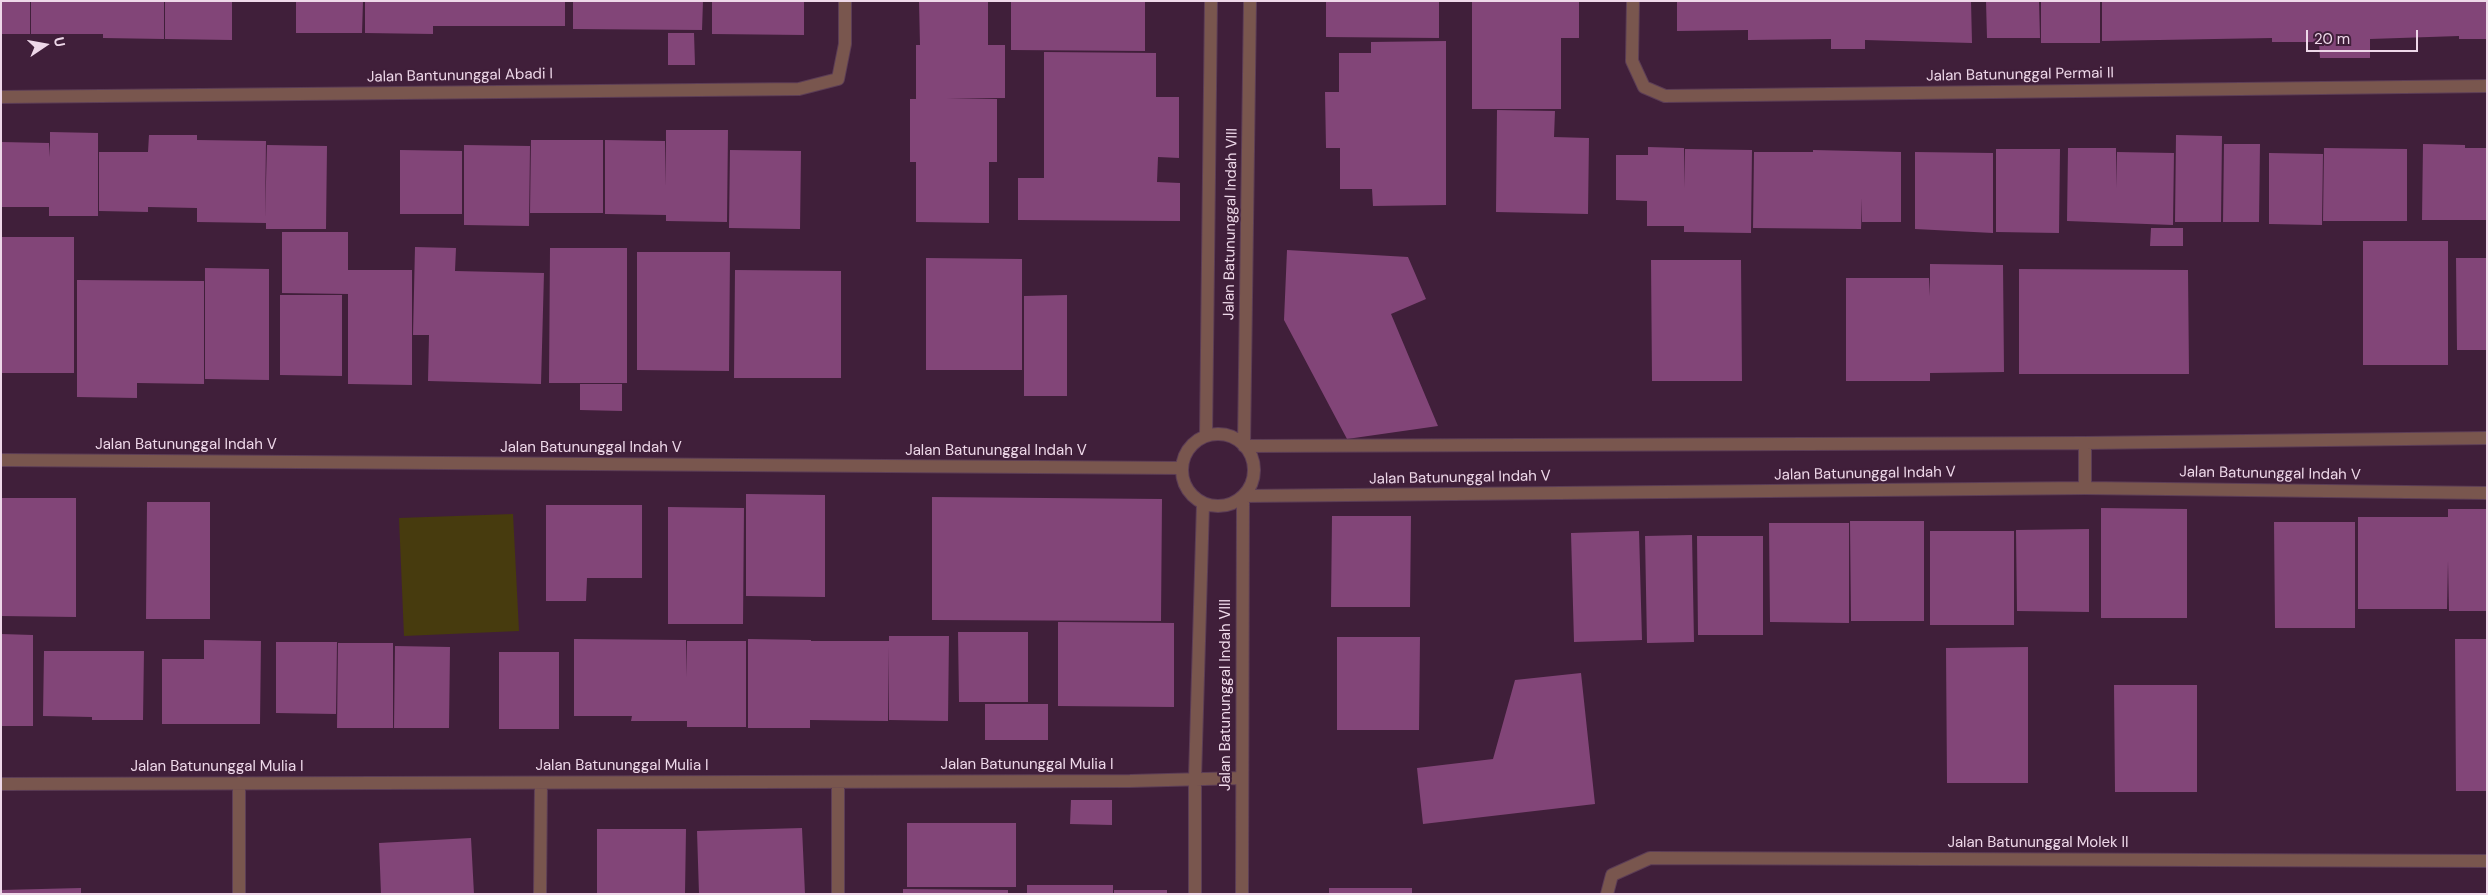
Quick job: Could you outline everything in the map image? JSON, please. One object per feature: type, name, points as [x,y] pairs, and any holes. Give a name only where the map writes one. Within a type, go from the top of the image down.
[{"type":"street","name":"Jalan Bantununggal Abadi I","points":[[1,97],[799,89],[838,79],[845,44],[846,1]]},
{"type":"street","name":"Jalan Batununggal Indah VIII","points":[[1206,436],[1211,1]]},
{"type":"street","name":"Jalan Batununggal Indah VIII","points":[[1244,446],[1250,1]]},
{"type":"street","name":"Jalan Batununggal Permai II","points":[[1633,1],[1632,61],[1644,87],[1664,96],[2487,86]]},
{"type":"street","points":[[1220,434],[1233,438],[1244,446],[1251,458],[1254,472],[1251,485],[1243,496],[1231,504],[1217,506],[1203,504],[1191,495],[1184,482],[1181,468],[1185,455],[1193,443],[1206,436],[1220,434]]},
{"type":"street","name":"Jalan Batununggal Indah V","points":[[1244,446],[2085,443],[2487,438]]},
{"type":"street","points":[[2085,443],[2085,488]]},
{"type":"street","name":"Jalan Batununggal Indah V","points":[[1,460],[1181,468]]},
{"type":"street","name":"Jalan Batununggal Indah V","points":[[1243,496],[2085,488],[2487,493]]},
{"type":"street","name":"Jalan Batununggal Indah VIII","points":[[1242,894],[1243,496]]},
{"type":"street","name":"Jalan Batununggal Indah VIII","points":[[1195,894],[1195,778],[1203,504]]},
{"type":"street","name":"Jalan Batununggal Mulia I","points":[[1,784],[1130,781],[1242,778]]},
{"type":"street","points":[[838,782],[838,894]]},
{"type":"street","points":[[239,783],[239,894]]},
{"type":"street","points":[[540,894],[542,783]]},
{"type":"street","name":"Jalan Batununggal Molek II","points":[[1607,894],[1612,876],[1650,858],[2487,861]]},
{"type":"shaded area","points":[[513,514],[519,631],[404,636],[399,518]]},
{"type":"building","points":[[1,1],[30,1],[30,34],[1,34]]},
{"type":"building","points":[[31,1],[164,1],[164,39],[103,38],[103,34],[31,34]]},
{"type":"building","points":[[165,1],[232,1],[232,40],[165,39]]},
{"type":"building","points":[[296,1],[363,1],[362,33],[296,33]]},
{"type":"building","points":[[365,1],[565,1],[565,26],[433,26],[433,34],[365,33]]},
{"type":"building","points":[[573,1],[703,1],[702,30],[573,29]]},
{"type":"building","points":[[712,1],[804,1],[804,35],[712,34]]},
{"type":"building","points":[[919,1],[988,1],[988,45],[1005,45],[1005,98],[947,98],[997,99],[997,162],[989,162],[989,223],[916,222],[916,162],[910,162],[910,99],[916,99],[916,45],[920,45]]},
{"type":"building","points":[[1011,1],[1145,1],[1145,51],[1011,50]]},
{"type":"building","points":[[1326,1],[1439,1],[1439,38],[1326,37]]},
{"type":"building","points":[[1472,1],[1579,1],[1579,38],[1561,38],[1561,109],[1472,109]]},
{"type":"building","points":[[1677,1],[1971,1],[1972,43],[1865,40],[1865,49],[1831,49],[1831,39],[1748,40],[1748,30],[1677,31]]},
{"type":"building","points":[[1986,1],[2039,1],[2040,38],[1987,38]]},
{"type":"building","points":[[2041,1],[2100,1],[2100,43],[2041,43]]},
{"type":"building","points":[[2102,1],[2487,1],[2487,39],[2459,39],[2459,36],[2370,39],[2370,58],[2320,58],[2319,42],[2272,42],[2272,38],[2102,41]]},
{"type":"building","points":[[668,33],[694,33],[695,65],[668,65]]},
{"type":"building","points":[[1446,41],[1446,205],[1373,206],[1372,189],[1340,189],[1340,148],[1326,148],[1325,92],[1339,92],[1339,53],[1371,53],[1371,42]]},
{"type":"building","points":[[1044,52],[1156,53],[1156,97],[1179,97],[1179,158],[1158,157],[1157,182],[1180,183],[1180,221],[1018,220],[1018,178],[1044,178]]},
{"type":"building","points":[[1497,110],[1555,111],[1554,137],[1589,138],[1588,214],[1496,212]]},
{"type":"building","points":[[666,130],[728,130],[727,222],[666,221],[666,215],[605,214],[605,140],[665,141],[666,186]]},
{"type":"building","points":[[50,132],[98,133],[98,216],[49,216],[49,207],[1,207],[1,142],[49,143],[50,157]]},
{"type":"building","points":[[149,135],[197,135],[197,140],[266,141],[265,218],[267,145],[327,146],[326,229],[266,229],[266,223],[197,222],[197,208],[148,207],[148,212],[99,211],[99,152],[148,152]]},
{"type":"building","points":[[2176,135],[2222,136],[2221,222],[2175,222]]},
{"type":"building","points":[[531,140],[603,140],[603,213],[530,213]]},
{"type":"building","points":[[2224,144],[2260,144],[2259,222],[2223,222]]},
{"type":"building","points":[[2423,144],[2465,145],[2465,148],[2487,148],[2487,220],[2422,220]]},
{"type":"building","points":[[464,145],[530,146],[529,226],[464,225]]},
{"type":"building","points":[[1648,147],[1684,148],[1684,188],[1685,149],[1752,150],[1751,233],[1684,232],[1684,226],[1647,226],[1647,201],[1616,200],[1616,155],[1648,155]]},
{"type":"building","points":[[2068,148],[2116,148],[2116,188],[2117,152],[2174,153],[2173,225],[2067,221]]},
{"type":"building","points":[[2324,148],[2407,149],[2407,221],[2323,221]]},
{"type":"building","points":[[1996,149],[2060,149],[2059,233],[1996,232]]},
{"type":"building","points":[[400,150],[462,151],[462,214],[400,214]]},
{"type":"building","points":[[730,150],[801,151],[800,229],[729,228]]},
{"type":"building","points":[[1813,150],[1901,152],[1901,222],[1862,222],[1862,198],[1861,229],[1753,228],[1754,152],[1813,152]]},
{"type":"building","points":[[1915,152],[1993,153],[1993,233],[1915,229]]},
{"type":"building","points":[[2269,153],[2323,154],[2322,225],[2269,224]]},
{"type":"building","points":[[2151,228],[2183,228],[2183,246],[2150,246]]},
{"type":"building","points":[[282,232],[348,232],[348,270],[412,270],[412,385],[348,384],[348,294],[282,293]]},
{"type":"building","points":[[1,237],[74,237],[74,373],[1,373]]},
{"type":"building","points":[[2363,241],[2448,241],[2448,365],[2363,365]]},
{"type":"building","points":[[415,247],[456,248],[455,271],[544,273],[541,384],[428,381],[429,335],[413,335]]},
{"type":"building","points":[[550,248],[627,248],[627,383],[549,383]]},
{"type":"building","points":[[1287,250],[1408,257],[1426,299],[1391,314],[1438,426],[1347,439],[1284,320]]},
{"type":"building","points":[[637,252],[730,252],[729,371],[637,370]]},
{"type":"building","points":[[926,258],[1022,259],[1022,370],[926,370]]},
{"type":"building","points":[[2456,258],[2487,258],[2487,350],[2457,350]]},
{"type":"building","points":[[1651,260],[1741,260],[1742,381],[1652,381]]},
{"type":"building","points":[[1930,264],[2003,265],[2004,372],[1930,373],[1930,381],[1846,381],[1846,278],[1929,278],[1930,296]]},
{"type":"building","points":[[205,268],[269,269],[269,380],[205,379]]},
{"type":"building","points":[[2019,269],[2188,270],[2189,374],[2019,374]]},
{"type":"building","points":[[735,270],[841,271],[841,378],[734,378]]},
{"type":"building","points":[[77,280],[204,281],[204,384],[137,383],[137,398],[77,397]]},
{"type":"building","points":[[280,295],[342,295],[342,376],[280,375]]},
{"type":"building","points":[[1067,295],[1067,396],[1024,396],[1024,296]]},
{"type":"building","points":[[580,384],[622,384],[622,411],[580,410]]},
{"type":"building","points":[[746,494],[825,495],[825,597],[746,596]]},
{"type":"building","points":[[932,497],[1162,499],[1161,621],[932,620]]},
{"type":"building","points":[[2,498],[76,498],[76,617],[1,616]]},
{"type":"building","points":[[147,502],[210,502],[210,619],[146,619]]},
{"type":"building","points":[[546,505],[642,505],[642,578],[587,578],[586,601],[546,601]]},
{"type":"building","points":[[668,507],[744,508],[743,624],[668,624]]},
{"type":"building","points":[[2101,508],[2187,509],[2187,618],[2101,618]]},
{"type":"building","points":[[2448,509],[2487,509],[2487,611],[2449,611],[2448,561],[2447,609],[2358,609],[2358,517],[2448,517]]},
{"type":"building","points":[[1332,516],[1411,516],[1410,607],[1331,607]]},
{"type":"building","points":[[1850,521],[1924,521],[1924,621],[1851,621]]},
{"type":"building","points":[[2274,522],[2355,522],[2355,628],[2275,628]]},
{"type":"building","points":[[1769,523],[1849,523],[1849,623],[1770,622]]},
{"type":"building","points":[[2089,529],[2089,612],[2017,611],[2016,530]]},
{"type":"building","points":[[1639,531],[1642,640],[1574,642],[1571,533]]},
{"type":"building","points":[[1930,531],[2014,531],[2014,625],[1930,625]]},
{"type":"building","points":[[1692,535],[1694,642],[1647,643],[1645,536]]},
{"type":"building","points":[[1697,536],[1763,536],[1763,635],[1698,635]]},
{"type":"building","points":[[1058,622],[1174,623],[1174,707],[1058,706]]},
{"type":"building","points":[[958,632],[1028,632],[1028,702],[959,702]]},
{"type":"building","points":[[1,634],[33,635],[33,726],[1,726]]},
{"type":"building","points":[[889,636],[949,636],[948,721],[889,720],[888,647],[888,721],[810,720],[810,728],[748,728],[748,639],[889,641]]},
{"type":"building","points":[[1337,637],[1420,637],[1419,730],[1337,730]]},
{"type":"building","points":[[574,639],[686,640],[686,677],[687,641],[746,641],[746,727],[687,727],[687,721],[631,721],[632,716],[574,716]]},
{"type":"building","points":[[2455,639],[2487,639],[2487,791],[2456,791]]},
{"type":"building","points":[[204,640],[261,641],[260,724],[162,724],[162,659],[204,659]]},
{"type":"building","points":[[276,642],[337,642],[336,714],[276,713]]},
{"type":"building","points":[[338,643],[393,643],[393,728],[337,728]]},
{"type":"building","points":[[395,646],[450,647],[449,728],[394,728]]},
{"type":"building","points":[[2028,647],[2028,783],[1947,783],[1946,648]]},
{"type":"building","points":[[44,651],[144,651],[143,720],[92,720],[92,717],[43,716]]},
{"type":"building","points":[[499,652],[559,652],[559,729],[499,729]]},
{"type":"building","points":[[1581,673],[1595,804],[1423,824],[1417,768],[1493,759],[1515,680]]},
{"type":"building","points":[[2114,685],[2197,685],[2197,792],[2115,792]]},
{"type":"building","points":[[985,704],[1048,704],[1048,740],[985,740]]},
{"type":"building","points":[[1071,800],[1112,800],[1112,825],[1070,824]]},
{"type":"building","points":[[907,823],[1016,823],[1016,887],[907,887]]},
{"type":"building","points":[[802,828],[805,894],[699,894],[697,831]]},
{"type":"building","points":[[597,829],[686,829],[685,894],[597,893]]},
{"type":"building","points":[[471,838],[474,894],[381,894],[379,843]]},
{"type":"building","points":[[1027,885],[1113,885],[1113,894],[1027,894]]},
{"type":"building","points":[[81,888],[81,894],[1,894],[1,890]]},
{"type":"building","points":[[1329,888],[1412,888],[1412,894],[1329,894]]},
{"type":"building","points":[[903,889],[1008,890],[1008,894],[903,894]]},
{"type":"building","points":[[1114,890],[1167,890],[1167,894],[1114,894]]}]
